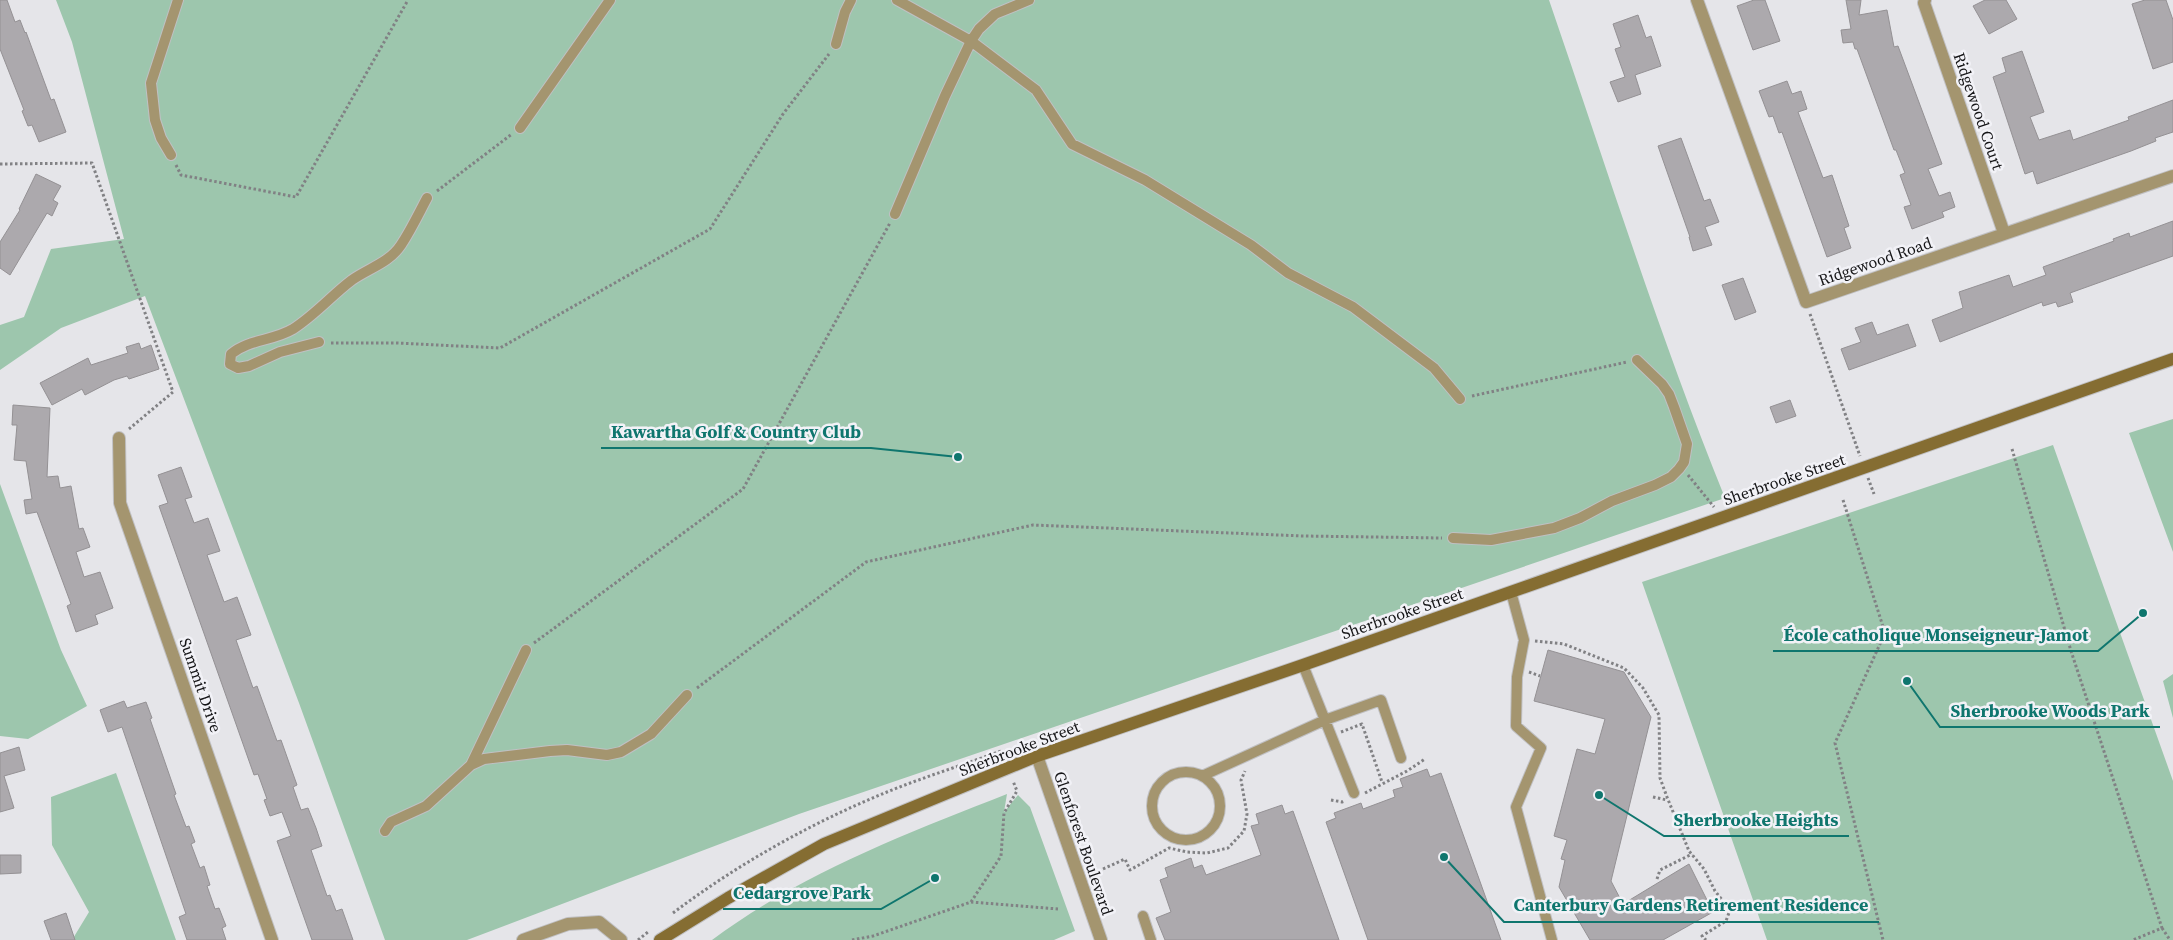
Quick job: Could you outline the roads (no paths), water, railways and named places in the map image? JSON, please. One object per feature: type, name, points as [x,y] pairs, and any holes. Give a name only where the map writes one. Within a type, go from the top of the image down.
[{"type":"main road","name":"Sherbrooke Street","points":[[660,940],[728,898],[824,844],[1037,756],[1511,592],[2173,359]]},
{"type":"street","name":"Ridgewood Road","points":[[1697,0],[1806,302],[2173,176]]},
{"type":"street","name":"Ridgewood Court","points":[[1925,0],[1924,3],[2004,233]]},
{"type":"street","name":"Summit Drive","points":[[119,438],[120,503],[272,940]]},
{"type":"street","name":"Glenforest Boulevard","points":[[1037,756],[1101,940]]},
{"type":"street","points":[[523,940],[568,924],[599,922],[621,940]]},
{"type":"lane","points":[[171,155],[161,138],[155,120],[151,83],[178,0]]},
{"type":"lane","points":[[520,128],[610,0]]},
{"type":"lane","points":[[836,44],[845,12],[851,0]]},
{"type":"lane","points":[[897,0],[971,41],[1036,90],[1072,144],[1145,180],[1251,245],[1288,273],[1353,307],[1434,368],[1460,398]]},
{"type":"lane","points":[[916,0],[923,13]]},
{"type":"lane","points":[[894,214],[971,41],[995,14],[1030,0]]},
{"type":"lane","points":[[319,342],[280,352],[249,366],[238,368],[230,364],[230,354],[239,348],[293,329],[354,279],[391,257],[401,245],[427,198]]},
{"type":"lane","points":[[1453,538],[1491,540],[1554,528],[1580,518],[1612,501],[1671,477],[1684,462],[1687,444],[1670,394],[1637,360]]},
{"type":"lane","points":[[1511,592],[1524,640],[1516,677],[1516,726],[1541,748],[1516,807],[1552,940]]},
{"type":"lane","points":[[471,765],[526,650]]},
{"type":"lane","points":[[1304,664],[1355,796]]},
{"type":"lane","points":[[385,831],[391,822],[426,806],[471,765],[484,759],[550,750],[607,755],[621,752],[652,734],[687,695]]},
{"type":"lane","points":[[1202,776],[1211,783],[1218,793],[1220,804],[1217,820],[1207,834],[1197,839],[1185,840],[1174,838],[1157,824],[1153,814],[1155,792],[1170,776],[1192,773],[1202,776],[1325,720],[1381,700],[1401,758]]},
{"type":"lane","points":[[1143,916],[1151,940]]},
{"type":"place","name":"Kawartha Golf & Country Club","points":[[958,457]]},
{"type":"place","name":"École catholique Monseigneur-Jamot","points":[[2143,613]]},
{"type":"place","name":"Sherbrooke Woods Park","points":[[1907,681]]},
{"type":"place","name":"Sherbrooke Heights","points":[[1599,795]]},
{"type":"place","name":"Canterbury Gardens Retirement Residence","points":[[1444,857]]},
{"type":"place","name":"Cedargrove Park","points":[[935,878]]}]
